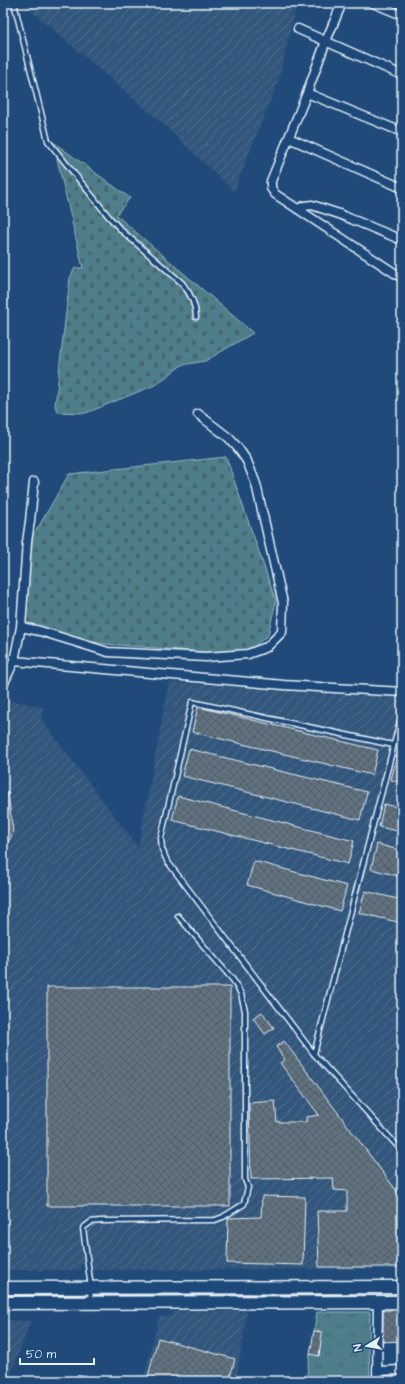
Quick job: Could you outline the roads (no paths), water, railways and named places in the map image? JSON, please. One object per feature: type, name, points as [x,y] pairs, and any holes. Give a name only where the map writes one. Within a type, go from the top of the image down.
[{"type":"main road","points":[[3,1288],[402,1287]]},
{"type":"main road","points":[[3,1303],[402,1302]]},
{"type":"street","points":[[342,3],[271,181],[271,188],[275,194],[402,278]]},
{"type":"street","points":[[373,3],[402,15]]},
{"type":"street","points":[[298,29],[402,75]]},
{"type":"street","points":[[307,93],[402,132]]},
{"type":"street","points":[[289,138],[402,188]]},
{"type":"street","points":[[298,209],[304,206],[312,205],[339,214],[402,240]]},
{"type":"street","points":[[21,627],[108,652],[206,657],[248,654],[267,647],[282,632],[283,603],[256,484],[247,461],[238,448],[229,438],[198,414]]},
{"type":"street","points":[[3,685],[14,661],[21,627],[27,542],[34,482]]},
{"type":"street","points":[[14,661],[276,684],[402,692]]},
{"type":"street","points":[[377,1381],[378,1302]]},
{"type":"street","points":[[377,1371],[402,1370]]},
{"type":"lane","points":[[14,3],[48,141],[109,218],[182,283],[189,292],[196,309],[196,317]]},
{"type":"lane","points":[[393,745],[192,702],[161,838],[162,849],[167,861],[314,1054],[402,1151]]},
{"type":"lane","points":[[314,1054],[402,713]]},
{"type":"lane","points":[[90,1302],[91,1288],[83,1228],[91,1222],[215,1220],[223,1217],[244,1204],[248,1187],[245,1180],[245,1011],[241,994],[233,980],[178,916]]}]
